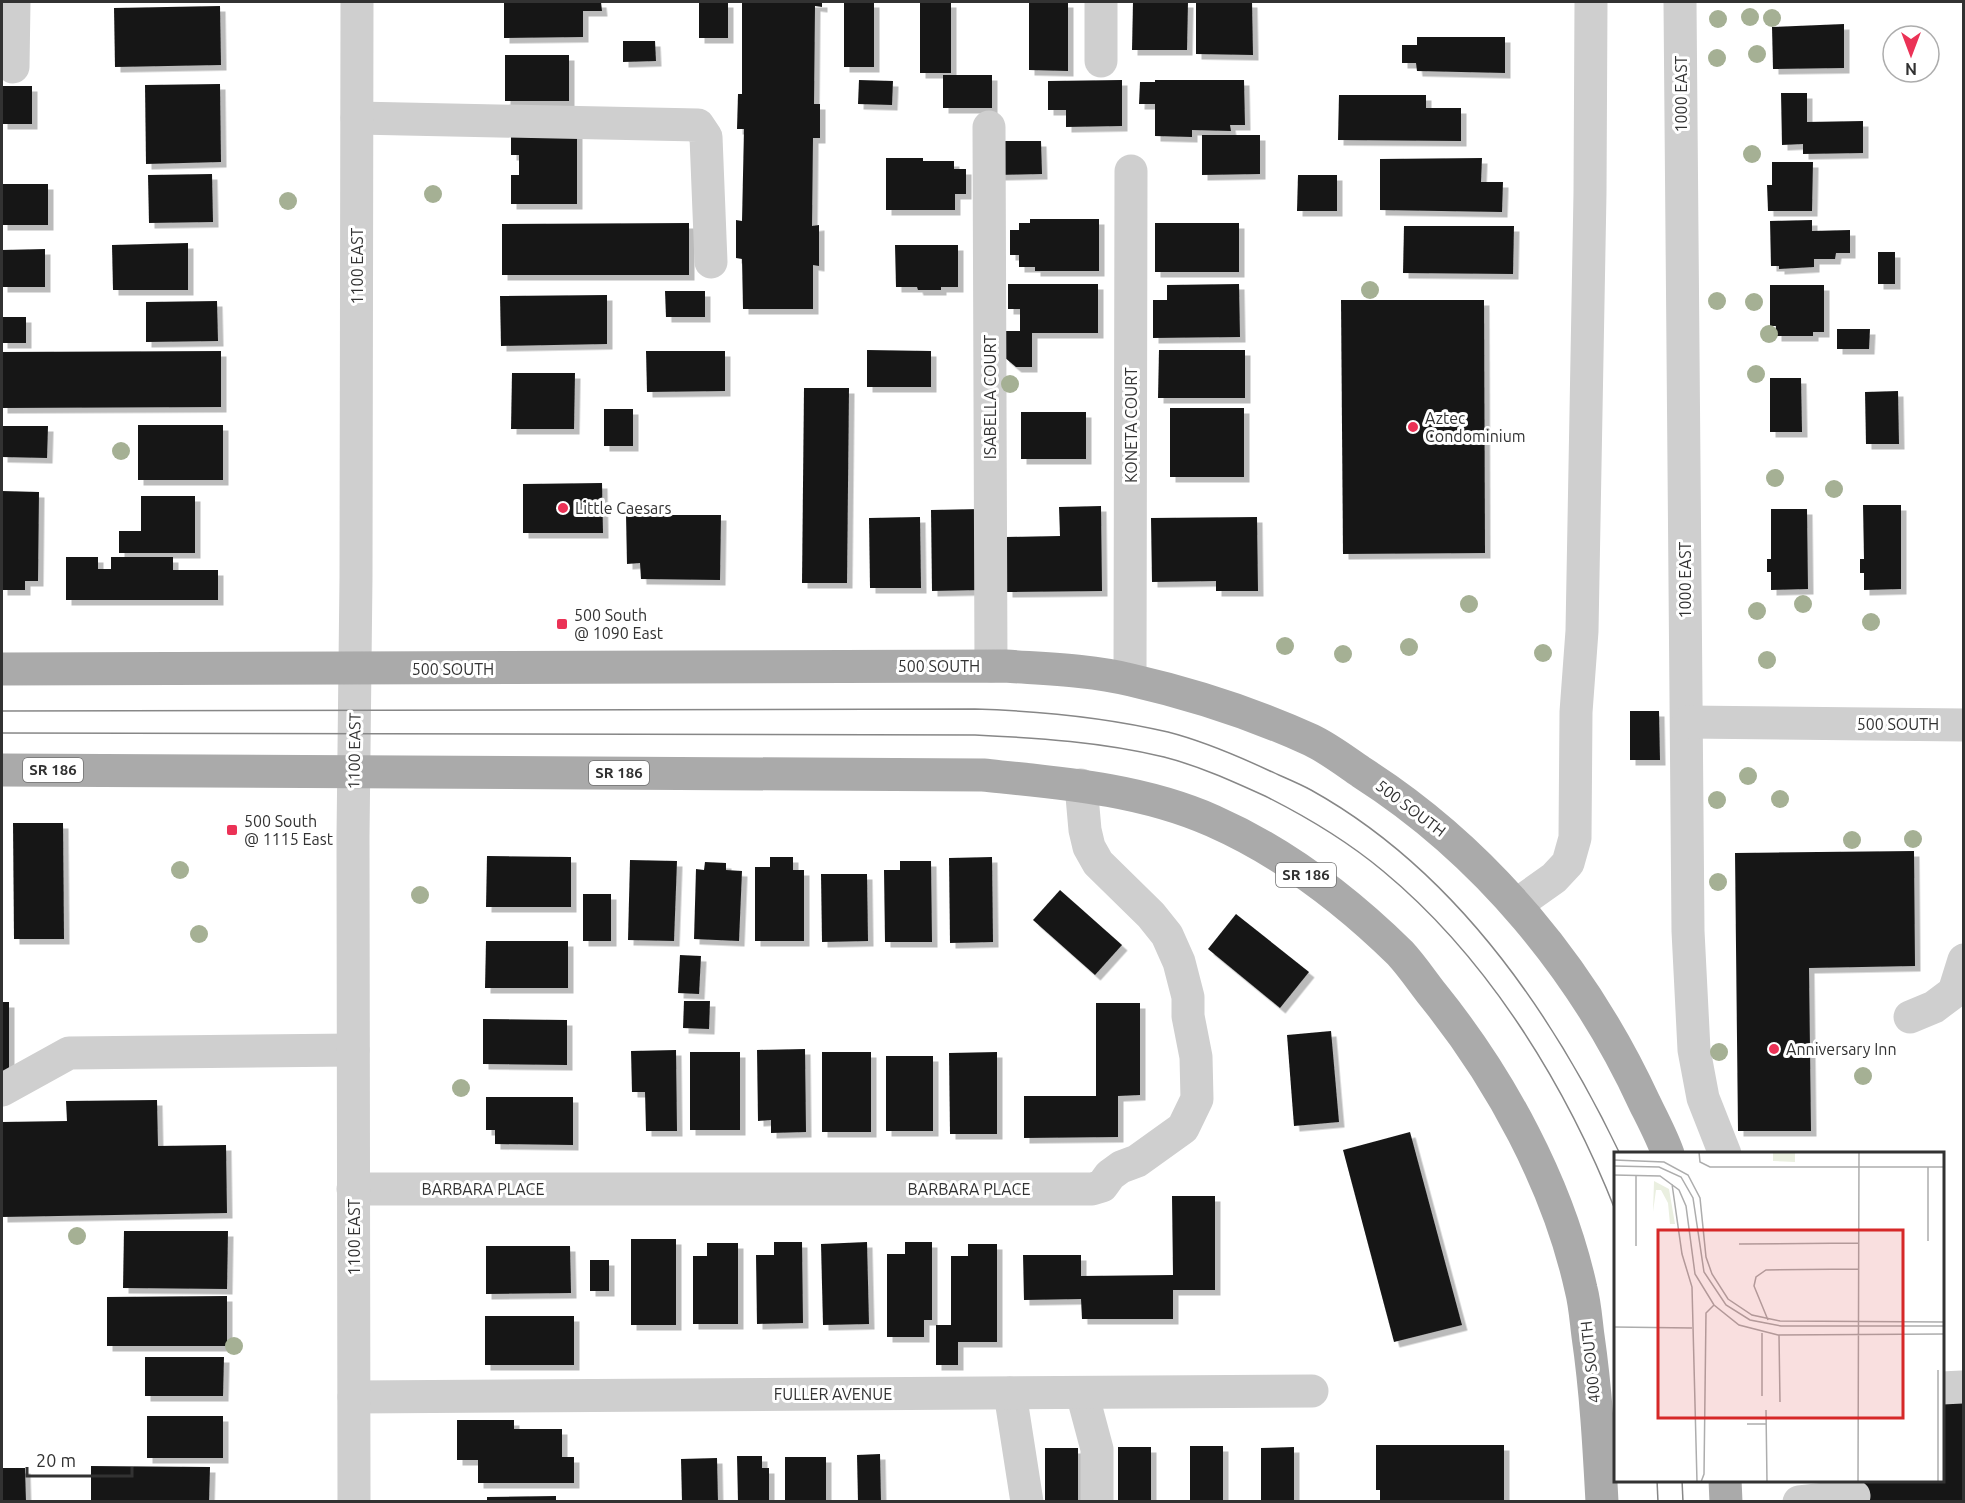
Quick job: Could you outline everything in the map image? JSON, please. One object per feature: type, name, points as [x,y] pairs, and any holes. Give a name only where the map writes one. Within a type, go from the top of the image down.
[{"type":"main road","name":"500 SOUTH","points":[[2,669],[991,666],[1080,672],[1130,680],[1225,707],[1313,741],[1392,792],[1445,834],[1516,905],[1580,987],[1626,1063],[1667,1152]]},
{"type":"main road","name":"SR 186","points":[[2,770],[983,775],[1080,785]]},
{"type":"main road","name":"400 SOUTH","points":[[1080,785],[1143,797],[1213,821],[1273,853],[1333,892],[1401,955],[1451,1017],[1492,1079],[1531,1149],[1564,1224],[1582,1290],[1591,1359],[1602,1502]]},
{"type":"main road","points":[[1725,1482],[1726,1502]]},
{"type":"street","points":[[13,67],[14,2]]},
{"type":"street","name":"1100 EAST","points":[[354,1502],[353,772],[357,2]]},
{"type":"street","points":[[1101,2],[1101,61]]},
{"type":"street","points":[[1516,905],[1554,878],[1568,863],[1575,838],[1576,712],[1582,631],[1591,2]]},
{"type":"street","name":"1000 EAST","points":[[1680,2],[1688,931],[1694,1050],[1703,1098],[1724,1152]]},
{"type":"street","points":[[357,118],[698,125],[706,137],[711,262]]},
{"type":"street","name":"ISABELLA COURT","points":[[989,127],[991,666]]},
{"type":"street","name":"KONETA COURT","points":[[1130,680],[1131,171]]},
{"type":"street","name":"500 SOUTH","points":[[1688,722],[1964,725]]},
{"type":"street","name":"BARBARA PLACE","points":[[353,1189],[1092,1189],[1102,1186],[1110,1175],[1121,1167],[1137,1161],[1183,1128],[1197,1099],[1196,1057],[1188,1016],[1188,997],[1179,962],[1167,935],[1151,915],[1098,863],[1089,847],[1080,785]]},
{"type":"street","points":[[1910,1017],[1934,1007],[1954,992],[1964,960]]},
{"type":"street","points":[[2,1090],[69,1053],[353,1050]]},
{"type":"street","name":"FULLER AVENUE","points":[[354,1397],[1312,1391]]},
{"type":"street","points":[[1010,1393],[1028,1502]]},
{"type":"street","points":[[1082,1393],[1097,1449],[1097,1502]]},
{"type":"street","points":[[1792,1482],[1795,1502]]},
{"type":"street","points":[[1799,1502],[1844,1491]]},
{"type":"building","points":[[504,2],[601,2],[602,11],[583,11],[583,37],[504,38]]},
{"type":"building","points":[[699,2],[728,2],[728,38],[699,38]]},
{"type":"building","points":[[742,2],[822,2],[822,7],[815,6],[814,104],[820,104],[820,138],[813,138],[812,226],[819,225],[819,266],[813,265],[813,309],[743,309],[742,259],[736,258],[736,220],[742,221],[744,129],[737,129],[738,94],[742,94]]},
{"type":"building","points":[[844,2],[874,2],[874,67],[844,67]]},
{"type":"building","points":[[920,2],[951,2],[951,73],[920,73]]},
{"type":"building","points":[[1029,2],[1068,2],[1068,71],[1029,70]]},
{"type":"building","points":[[1133,2],[1188,2],[1187,50],[1132,50]]},
{"type":"building","points":[[1196,2],[1252,2],[1253,55],[1196,54]]},
{"type":"building","points":[[220,6],[221,65],[115,67],[114,8]]},
{"type":"building","points":[[1844,24],[1844,68],[1773,69],[1772,27]]},
{"type":"building","points":[[1417,37],[1505,37],[1505,73],[1417,71],[1416,63],[1402,63],[1402,45],[1417,45]]},
{"type":"building","points":[[623,41],[655,41],[656,61],[623,62]]},
{"type":"building","points":[[505,55],[569,55],[569,101],[505,101]]},
{"type":"building","points":[[943,75],[992,75],[992,108],[943,108]]},
{"type":"building","points":[[859,80],[893,81],[892,105],[858,104]]},
{"type":"building","points":[[1122,80],[1122,126],[1066,127],[1066,110],[1048,110],[1048,81]]},
{"type":"building","points":[[1155,80],[1244,80],[1245,125],[1230,125],[1231,131],[1192,130],[1192,137],[1155,136],[1155,104],[1139,104],[1140,82],[1155,82]]},
{"type":"building","points":[[220,84],[221,162],[146,164],[145,85]]},
{"type":"building","points":[[2,86],[32,86],[32,124],[2,124]]},
{"type":"building","points":[[1781,93],[1807,93],[1807,122],[1863,121],[1863,153],[1803,154],[1803,144],[1782,145]]},
{"type":"building","points":[[1339,95],[1426,95],[1426,108],[1461,108],[1461,141],[1338,140]]},
{"type":"building","points":[[511,125],[577,125],[577,204],[511,204],[511,175],[519,175],[519,155],[511,155]]},
{"type":"building","points":[[1202,135],[1260,135],[1260,174],[1202,175]]},
{"type":"building","points":[[998,141],[1041,141],[1042,174],[998,175]]},
{"type":"building","points":[[886,158],[954,161],[954,169],[966,169],[966,194],[955,194],[955,210],[886,210]]},
{"type":"building","points":[[1482,158],[1481,182],[1503,182],[1502,212],[1380,210],[1380,159]]},
{"type":"building","points":[[1772,162],[1813,162],[1812,211],[1768,211],[1767,185],[1772,185]]},
{"type":"building","points":[[212,174],[213,222],[149,223],[148,175]]},
{"type":"building","points":[[1298,175],[1337,175],[1337,211],[1297,211]]},
{"type":"building","points":[[2,184],[48,184],[48,225],[2,225]]},
{"type":"building","points":[[1030,219],[1099,219],[1099,271],[1035,271],[1035,267],[1019,267],[1019,255],[1010,255],[1010,230],[1019,230],[1019,223],[1030,223]]},
{"type":"building","points":[[1812,220],[1812,231],[1850,230],[1850,253],[1836,253],[1835,259],[1814,259],[1814,267],[1779,269],[1779,266],[1771,266],[1770,221]]},
{"type":"building","points":[[689,223],[689,275],[502,275],[502,224]]},
{"type":"building","points":[[1155,223],[1239,223],[1239,272],[1155,272]]},
{"type":"building","points":[[1404,226],[1514,226],[1513,274],[1403,273]]},
{"type":"building","points":[[188,243],[188,290],[113,290],[112,245]]},
{"type":"building","points":[[895,245],[958,245],[958,287],[918,290],[917,287],[896,287]]},
{"type":"building","points":[[45,249],[45,287],[2,287],[2,250]]},
{"type":"building","points":[[1878,252],[1895,252],[1895,284],[1878,284]]},
{"type":"building","points":[[1008,284],[1098,284],[1098,333],[1032,333],[1032,367],[1016,367],[1004,357],[1004,331],[1020,331],[1020,309],[1008,309]]},
{"type":"building","points":[[1239,284],[1240,337],[1153,338],[1153,300],[1167,300],[1167,285]]},
{"type":"building","points":[[1770,285],[1824,285],[1824,332],[1813,332],[1813,336],[1776,336],[1776,326],[1770,326]]},
{"type":"building","points":[[665,291],[705,291],[705,317],[666,317]]},
{"type":"building","points":[[607,295],[607,344],[501,346],[500,296]]},
{"type":"building","name":"Aztec Condominium","points":[[1341,300],[1484,300],[1485,553],[1343,554]]},
{"type":"building","points":[[217,301],[218,341],[146,342],[146,302]]},
{"type":"building","points":[[2,317],[26,317],[26,343],[2,343]]},
{"type":"building","points":[[1837,329],[1870,329],[1869,349],[1837,349]]},
{"type":"building","points":[[867,350],[931,351],[931,387],[867,387]]},
{"type":"building","points":[[1159,350],[1245,350],[1245,398],[1158,398]]},
{"type":"building","points":[[221,351],[221,407],[2,408],[2,352]]},
{"type":"building","points":[[646,351],[725,351],[725,391],[647,392]]},
{"type":"building","points":[[512,373],[575,373],[574,429],[511,429]]},
{"type":"building","points":[[1770,378],[1801,378],[1802,432],[1770,432]]},
{"type":"building","points":[[804,388],[849,388],[847,583],[802,583]]},
{"type":"building","points":[[1898,391],[1899,444],[1866,444],[1865,392]]},
{"type":"building","points":[[1170,408],[1244,408],[1244,477],[1170,477]]},
{"type":"building","points":[[604,409],[633,409],[633,446],[604,446]]},
{"type":"building","points":[[1021,412],[1086,412],[1086,459],[1021,459]]},
{"type":"building","points":[[138,425],[223,425],[223,480],[138,480]]},
{"type":"building","points":[[3,426],[48,426],[47,458],[2,457]]},
{"type":"building","name":"Little Caesars","points":[[602,483],[603,533],[523,533],[523,484]]},
{"type":"building","points":[[2,491],[39,492],[38,581],[25,581],[25,590],[2,590]]},
{"type":"building","points":[[141,496],[195,496],[195,553],[119,553],[119,531],[141,531]]},
{"type":"building","points":[[1863,505],[1901,505],[1901,589],[1864,590],[1864,573],[1860,573],[1860,559],[1864,559]]},
{"type":"building","points":[[1101,506],[1102,591],[1007,592],[1006,537],[1060,536],[1059,507]]},
{"type":"building","points":[[981,509],[981,590],[932,591],[931,510]]},
{"type":"building","points":[[1771,509],[1807,509],[1808,589],[1771,590],[1771,572],[1767,572],[1767,559],[1771,559]]},
{"type":"building","points":[[626,515],[721,515],[720,580],[641,579],[640,563],[627,564]]},
{"type":"building","points":[[920,517],[921,588],[870,588],[869,518]]},
{"type":"building","points":[[1257,517],[1258,591],[1216,591],[1216,581],[1152,582],[1151,518]]},
{"type":"building","points":[[66,557],[98,557],[98,569],[111,569],[111,557],[173,557],[173,570],[218,570],[218,600],[66,600]]},
{"type":"building","points":[[1630,711],[1659,711],[1660,760],[1630,760]]},
{"type":"building","points":[[13,823],[63,823],[64,939],[14,939]]},
{"type":"building","name":"Anniversary Inn","points":[[1914,851],[1915,966],[1809,968],[1811,1131],[1738,1131],[1735,853]]},
{"type":"building","points":[[487,856],[571,857],[571,907],[486,907]]},
{"type":"building","points":[[770,857],[793,857],[793,870],[804,870],[804,941],[755,941],[755,867],[770,867]]},
{"type":"building","points":[[992,857],[993,942],[950,943],[949,858]]},
{"type":"building","points":[[630,860],[677,861],[674,941],[628,940]]},
{"type":"building","points":[[900,861],[931,861],[932,942],[885,942],[884,870],[900,870]]},
{"type":"building","points":[[705,862],[726,863],[726,870],[742,871],[739,941],[694,939],[696,869],[704,870]]},
{"type":"building","points":[[821,874],[867,874],[868,941],[822,942]]},
{"type":"building","points":[[1060,890],[1122,945],[1095,975],[1033,920]]},
{"type":"building","points":[[583,894],[611,894],[611,941],[583,941]]},
{"type":"building","points":[[1236,914],[1309,972],[1280,1008],[1208,949]]},
{"type":"building","points":[[486,941],[568,941],[568,988],[485,988]]},
{"type":"building","points":[[680,955],[701,956],[699,994],[678,993]]},
{"type":"building","points":[[684,1001],[710,1001],[709,1029],[683,1028]]},
{"type":"building","points":[[2,1002],[9,1002],[9,1076],[2,1076]]},
{"type":"building","points":[[1096,1003],[1140,1003],[1140,1095],[1118,1096],[1118,1137],[1024,1138],[1024,1096],[1096,1096]]},
{"type":"building","points":[[483,1019],[567,1020],[567,1065],[483,1064]]},
{"type":"building","points":[[1331,1031],[1339,1122],[1294,1126],[1287,1035]]},
{"type":"building","points":[[805,1049],[806,1132],[771,1133],[771,1120],[758,1121],[757,1050]]},
{"type":"building","points":[[676,1050],[677,1131],[646,1131],[645,1092],[632,1092],[631,1051]]},
{"type":"building","points":[[690,1052],[740,1052],[740,1130],[690,1130]]},
{"type":"building","points":[[822,1052],[871,1052],[871,1132],[822,1132]]},
{"type":"building","points":[[997,1052],[997,1134],[950,1134],[949,1053]]},
{"type":"building","points":[[886,1056],[933,1056],[933,1131],[886,1131]]},
{"type":"building","points":[[486,1097],[573,1097],[573,1145],[495,1144],[495,1130],[486,1130]]},
{"type":"building","points":[[157,1100],[158,1146],[226,1145],[227,1213],[2,1217],[2,1122],[67,1121],[66,1101]]},
{"type":"building","points":[[1410,1132],[1462,1325],[1394,1342],[1343,1150]]},
{"type":"building","points":[[1172,1196],[1215,1196],[1215,1290],[1173,1290],[1173,1319],[1082,1319],[1081,1299],[1024,1300],[1023,1255],[1081,1255],[1081,1276],[1173,1275]]},
{"type":"building","points":[[124,1231],[228,1231],[227,1289],[123,1288]]},
{"type":"building","points":[[631,1239],[676,1239],[676,1325],[631,1325]]},
{"type":"building","points":[[774,1242],[802,1242],[803,1323],[757,1324],[756,1255],[774,1255]]},
{"type":"building","points":[[867,1242],[869,1324],[823,1325],[821,1244]]},
{"type":"building","points":[[905,1242],[932,1242],[932,1320],[924,1320],[924,1337],[887,1337],[887,1254],[905,1254]]},
{"type":"building","points":[[707,1243],[738,1243],[738,1324],[693,1324],[693,1256],[707,1256]]},
{"type":"building","points":[[968,1244],[997,1244],[997,1342],[958,1342],[958,1365],[936,1365],[936,1325],[951,1325],[951,1256],[968,1256]]},
{"type":"building","points":[[486,1246],[570,1246],[571,1293],[486,1294]]},
{"type":"building","points":[[590,1260],[609,1260],[609,1291],[590,1291]]},
{"type":"building","points":[[227,1296],[227,1346],[107,1346],[107,1297]]},
{"type":"building","points":[[485,1316],[574,1316],[574,1365],[485,1365]]},
{"type":"building","points":[[145,1357],[224,1357],[223,1396],[145,1396]]},
{"type":"building","points":[[1944,1391],[1964,1391],[1964,1502],[1856,1502],[1857,1482],[1944,1482]]},
{"type":"building","points":[[147,1416],[223,1416],[223,1458],[147,1458]]},
{"type":"building","points":[[457,1420],[514,1420],[514,1429],[562,1429],[562,1457],[574,1457],[574,1483],[478,1483],[478,1460],[457,1460]]},
{"type":"building","points":[[1376,1445],[1504,1445],[1504,1502],[1380,1502],[1380,1490],[1376,1490]]},
{"type":"building","points":[[1190,1446],[1223,1446],[1223,1502],[1190,1502]]},
{"type":"building","points":[[1118,1447],[1151,1447],[1151,1502],[1118,1502]]},
{"type":"building","points":[[1294,1447],[1294,1502],[1261,1502],[1261,1448]]},
{"type":"building","points":[[1045,1448],[1078,1448],[1078,1502],[1045,1502]]},
{"type":"building","points":[[880,1454],[881,1502],[858,1502],[857,1455]]},
{"type":"building","points":[[737,1456],[762,1456],[762,1468],[769,1468],[769,1502],[738,1502]]},
{"type":"building","points":[[785,1457],[826,1457],[826,1502],[785,1502]]},
{"type":"building","points":[[717,1458],[718,1502],[682,1502],[681,1459]]},
{"type":"building","points":[[91,1466],[210,1467],[209,1502],[91,1502]]},
{"type":"building","points":[[2,1468],[25,1468],[26,1502],[2,1502]]},
{"type":"building","points":[[556,1496],[556,1502],[487,1502],[487,1497]]},
{"type":"tram line","points":[[2,711],[975,709],[1072,716],[1120,722],[1168,732],[1220,749],[1311,790],[1362,822],[1409,860],[1453,902],[1493,948],[1529,996],[1563,1047],[1619,1152]]},
{"type":"tram line","points":[[2,733],[975,735],[1094,744],[1164,757],[1253,790],[1311,821],[1369,860],[1421,905],[1457,943],[1520,1026],[1573,1117],[1614,1207]]},
{"type":"tram line","points":[[1657,1482],[1658,1502]]},
{"type":"tram line","points":[[1682,1482],[1683,1502]]},
{"type":"place","name":"Aztec Condominium","points":[[1413,427]]},
{"type":"place","name":"Little Caesars","points":[[563,508]]},
{"type":"place","name":"500 South @ 1090 East","points":[[562,624]]},
{"type":"place","name":"500 South @ 1115 East","points":[[232,830]]},
{"type":"place","name":"Anniversary Inn","points":[[1774,1049]]}]
